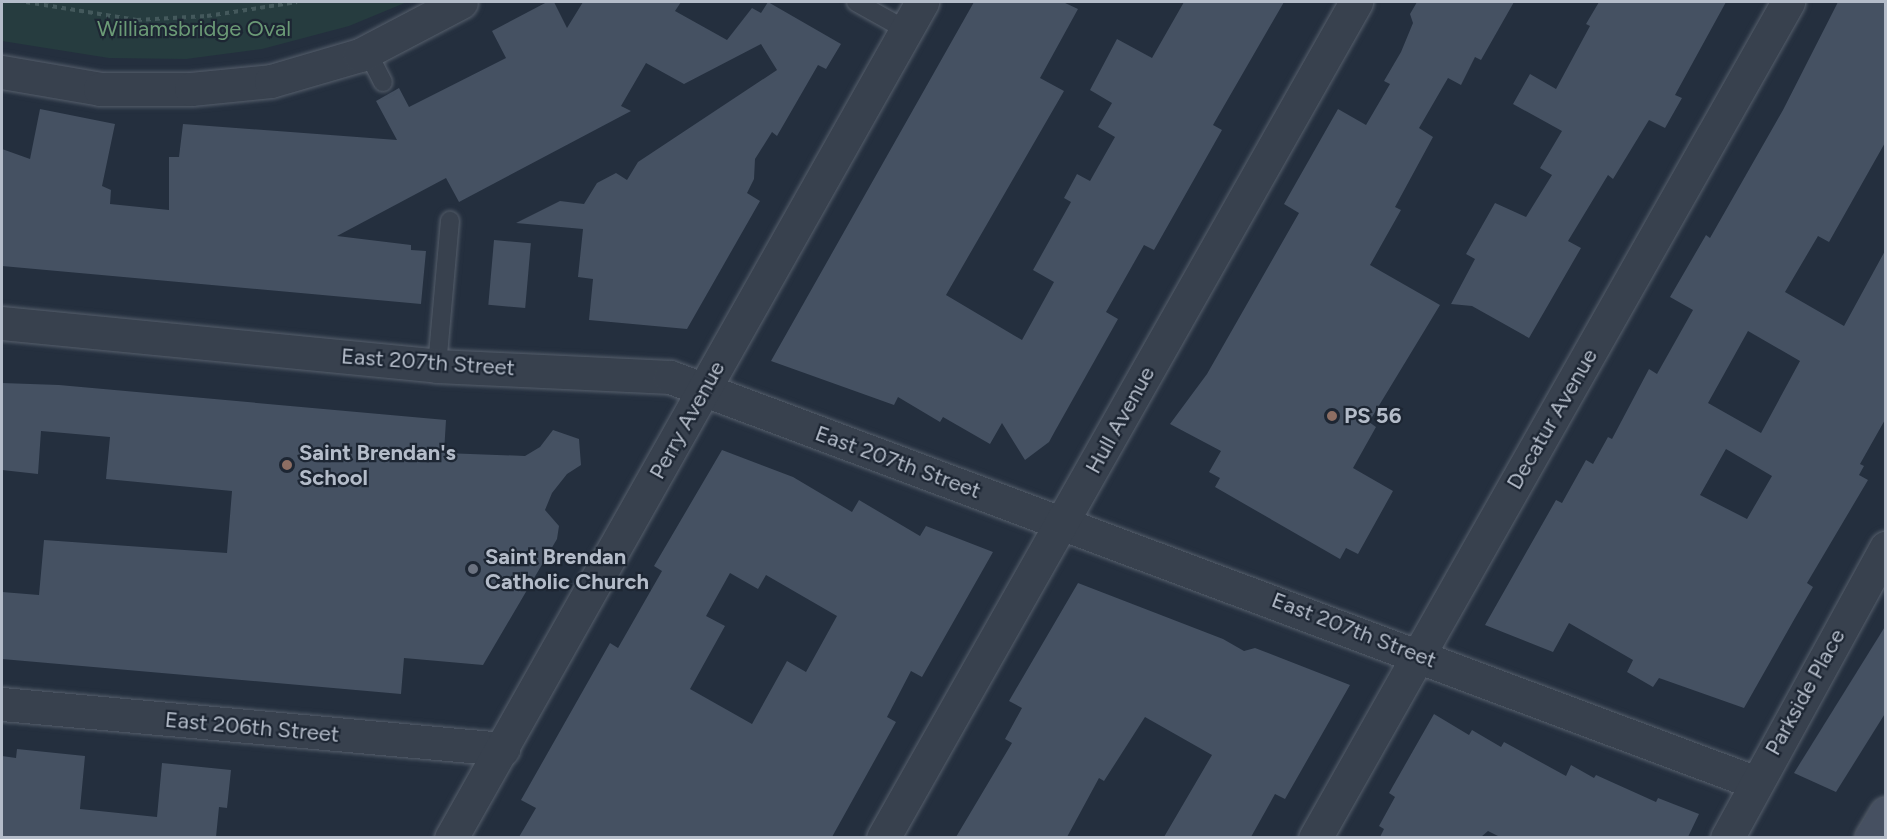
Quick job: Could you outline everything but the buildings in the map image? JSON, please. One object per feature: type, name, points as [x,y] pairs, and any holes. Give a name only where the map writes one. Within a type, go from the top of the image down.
[{"type":"main road","points":[[1871,837],[1886,813]]},
{"type":"street","points":[[2,72],[100,89],[191,89],[271,81],[367,51],[461,2]]},
{"type":"street","name":"Perry Avenue","points":[[451,837],[503,749],[922,2]]},
{"type":"street","name":"Hull Avenue","points":[[883,837],[1356,2]]},
{"type":"street","name":"Decatur Avenue","points":[[1315,837],[1788,2]]},
{"type":"street","name":"East 207th Street","points":[[2,322],[437,366],[670,377],[702,392],[1062,521],[1754,782]]},
{"type":"street","name":"Parkside Place","points":[[1727,837],[1754,782],[1886,548]]},
{"type":"street","name":"East 206th Street","points":[[2,704],[503,749]]},
{"type":"lane","points":[[856,2],[906,30]]},
{"type":"lane","points":[[367,51],[383,82]]},
{"type":"lane","points":[[437,366],[450,221]]},
{"type":"path","points":[[26,2],[137,21],[207,16],[297,2]]},
{"type":"green space","name":"Williamsbridge Oval","points":[[2,2],[407,2],[349,26],[262,49],[186,59],[109,58],[2,41]]},
{"type":"place","name":"PS 56","points":[[1332,416]]},
{"type":"place","name":"Saint Brendan's School","points":[[287,465]]},
{"type":"place","name":"Saint Brendan Catholic Church","points":[[473,569]]}]
